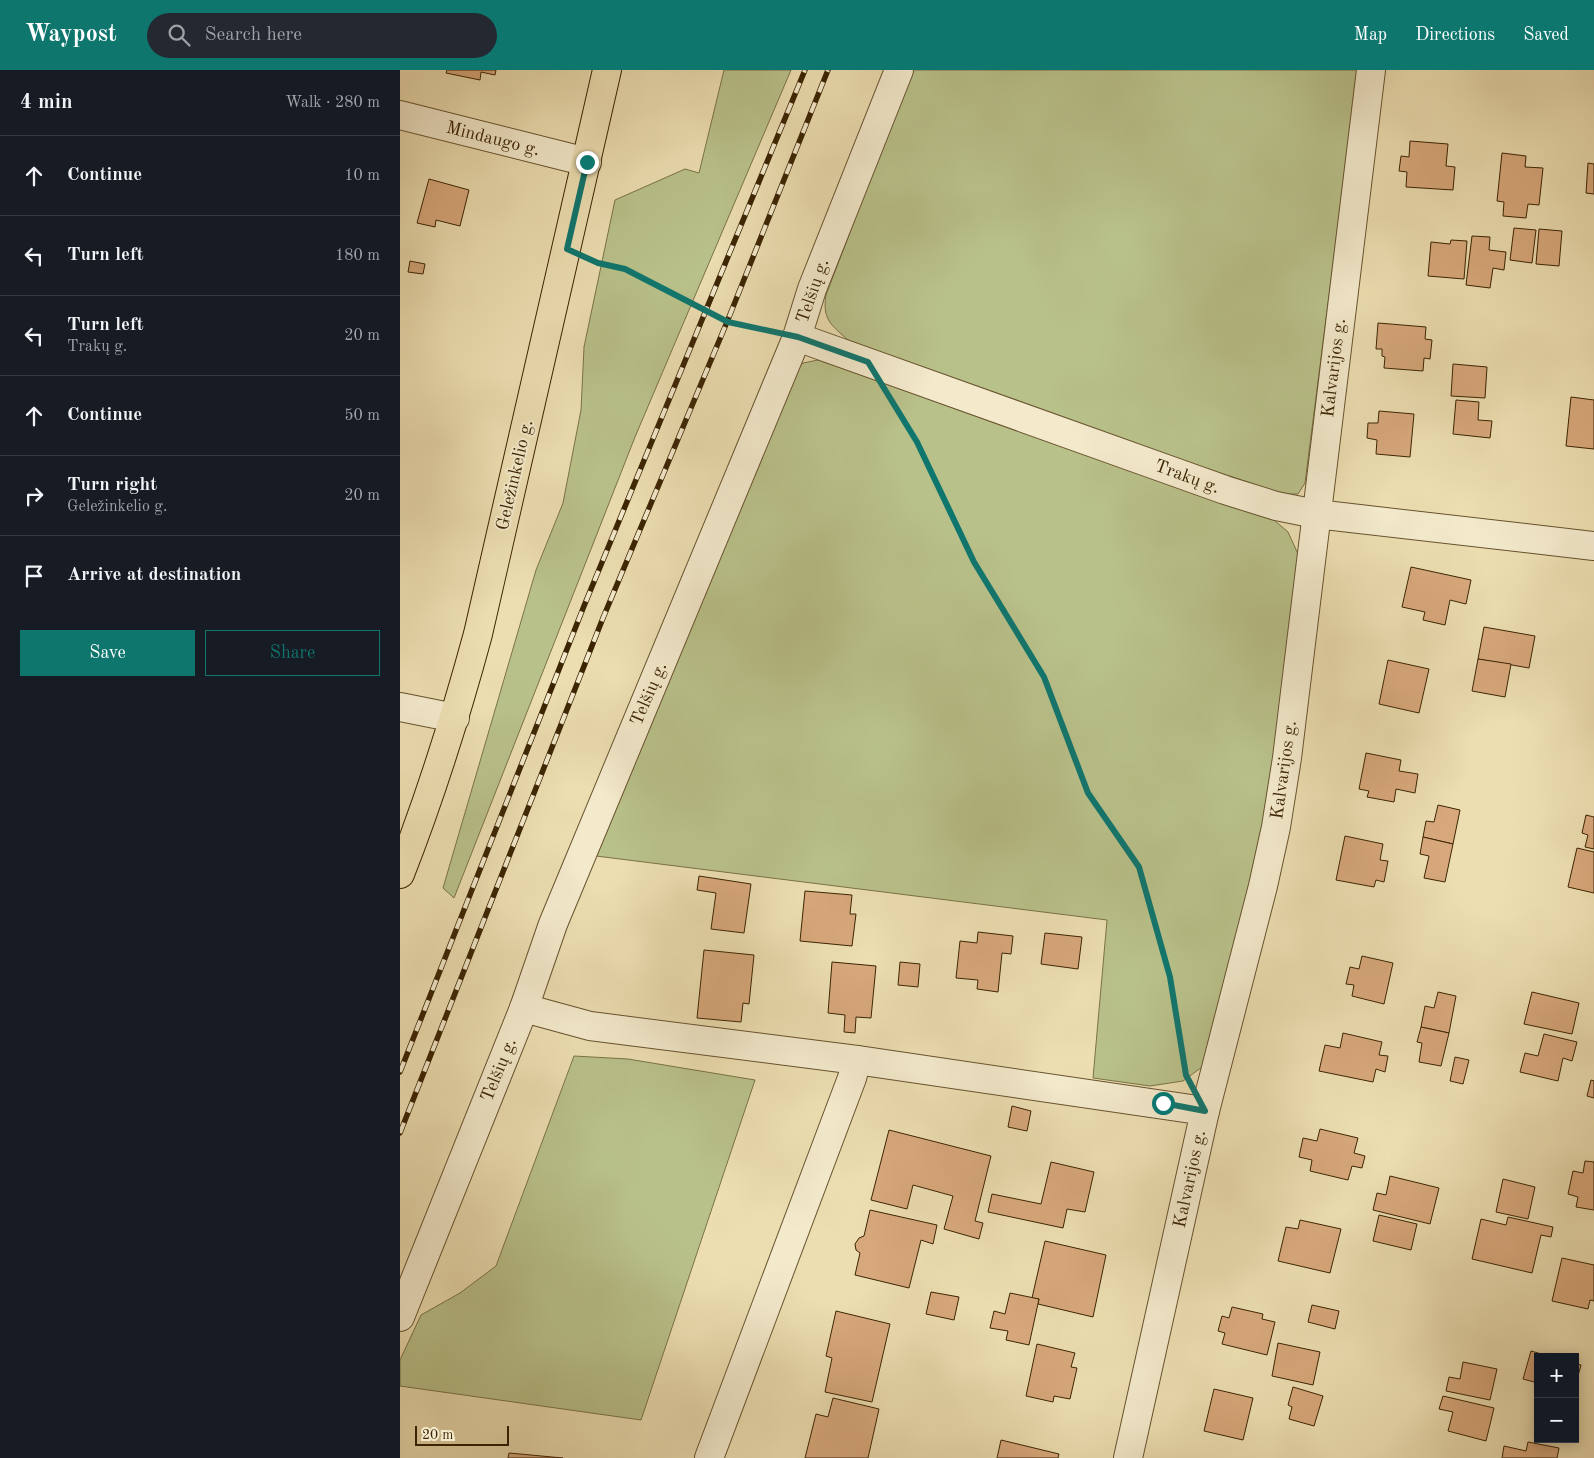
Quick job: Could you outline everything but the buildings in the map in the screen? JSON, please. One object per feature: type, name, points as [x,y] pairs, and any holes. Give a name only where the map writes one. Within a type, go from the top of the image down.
[{"type":"main road","name":"Geležinkelio g.","points":[[400,874],[420,822],[455,718],[478,634],[607,70]]},
{"type":"street","name":"Telšių g.","points":[[400,1317],[524,1008],[557,915],[798,337],[819,270],[899,70]]},
{"type":"street","name":"Kalvarijos g.","points":[[1128,1458],[1205,1111],[1276,828],[1287,758],[1371,70]]},
{"type":"street","name":"Mindaugo g.","points":[[400,115],[587,162]]},
{"type":"street","name":"Trakų g.","points":[[798,337],[1225,490],[1276,506],[1316,514],[1594,546]]},
{"type":"street","points":[[400,707],[455,718]]},
{"type":"street","points":[[524,1008],[590,1026],[857,1060],[1205,1111]]},
{"type":"street","points":[[709,1458],[852,1078],[857,1060]]},
{"type":"path","points":[[567,249],[598,263],[625,269],[728,322],[798,337]]},
{"type":"path","points":[[892,402],[917,442],[974,562],[1044,677],[1088,793],[1139,867],[1170,977],[1186,1075],[1205,1111]]},
{"type":"green space","points":[[724,70],[791,70],[635,437],[454,898],[443,888],[536,570],[563,503],[581,410],[584,347],[615,200],[685,169],[699,173]]},
{"type":"green space","points":[[912,70],[1358,70],[1305,483],[1298,494],[1283,494],[1070,422],[848,340],[829,321],[825,310],[826,295]]},
{"type":"green space","points":[[818,360],[1274,520],[1288,532],[1298,554],[1267,818],[1202,1067],[1183,1081],[1150,1086],[1093,1078],[1107,920],[596,856],[795,370],[803,363]]},
{"type":"green space","points":[[574,1056],[628,1059],[755,1080],[641,1420],[400,1386],[400,1360],[421,1315],[460,1293],[496,1266]]},
{"type":"railway","points":[[400,1072],[584,606],[805,70]]},
{"type":"railway","points":[[400,1133],[603,618],[727,322],[828,70]]},
{"type":"route","points":[[587,162],[567,249],[598,263],[625,269],[728,322],[798,337],[868,362],[917,442],[974,562],[1044,677],[1088,793],[1139,867],[1170,977],[1186,1075],[1205,1111],[1163,1103]]}]
